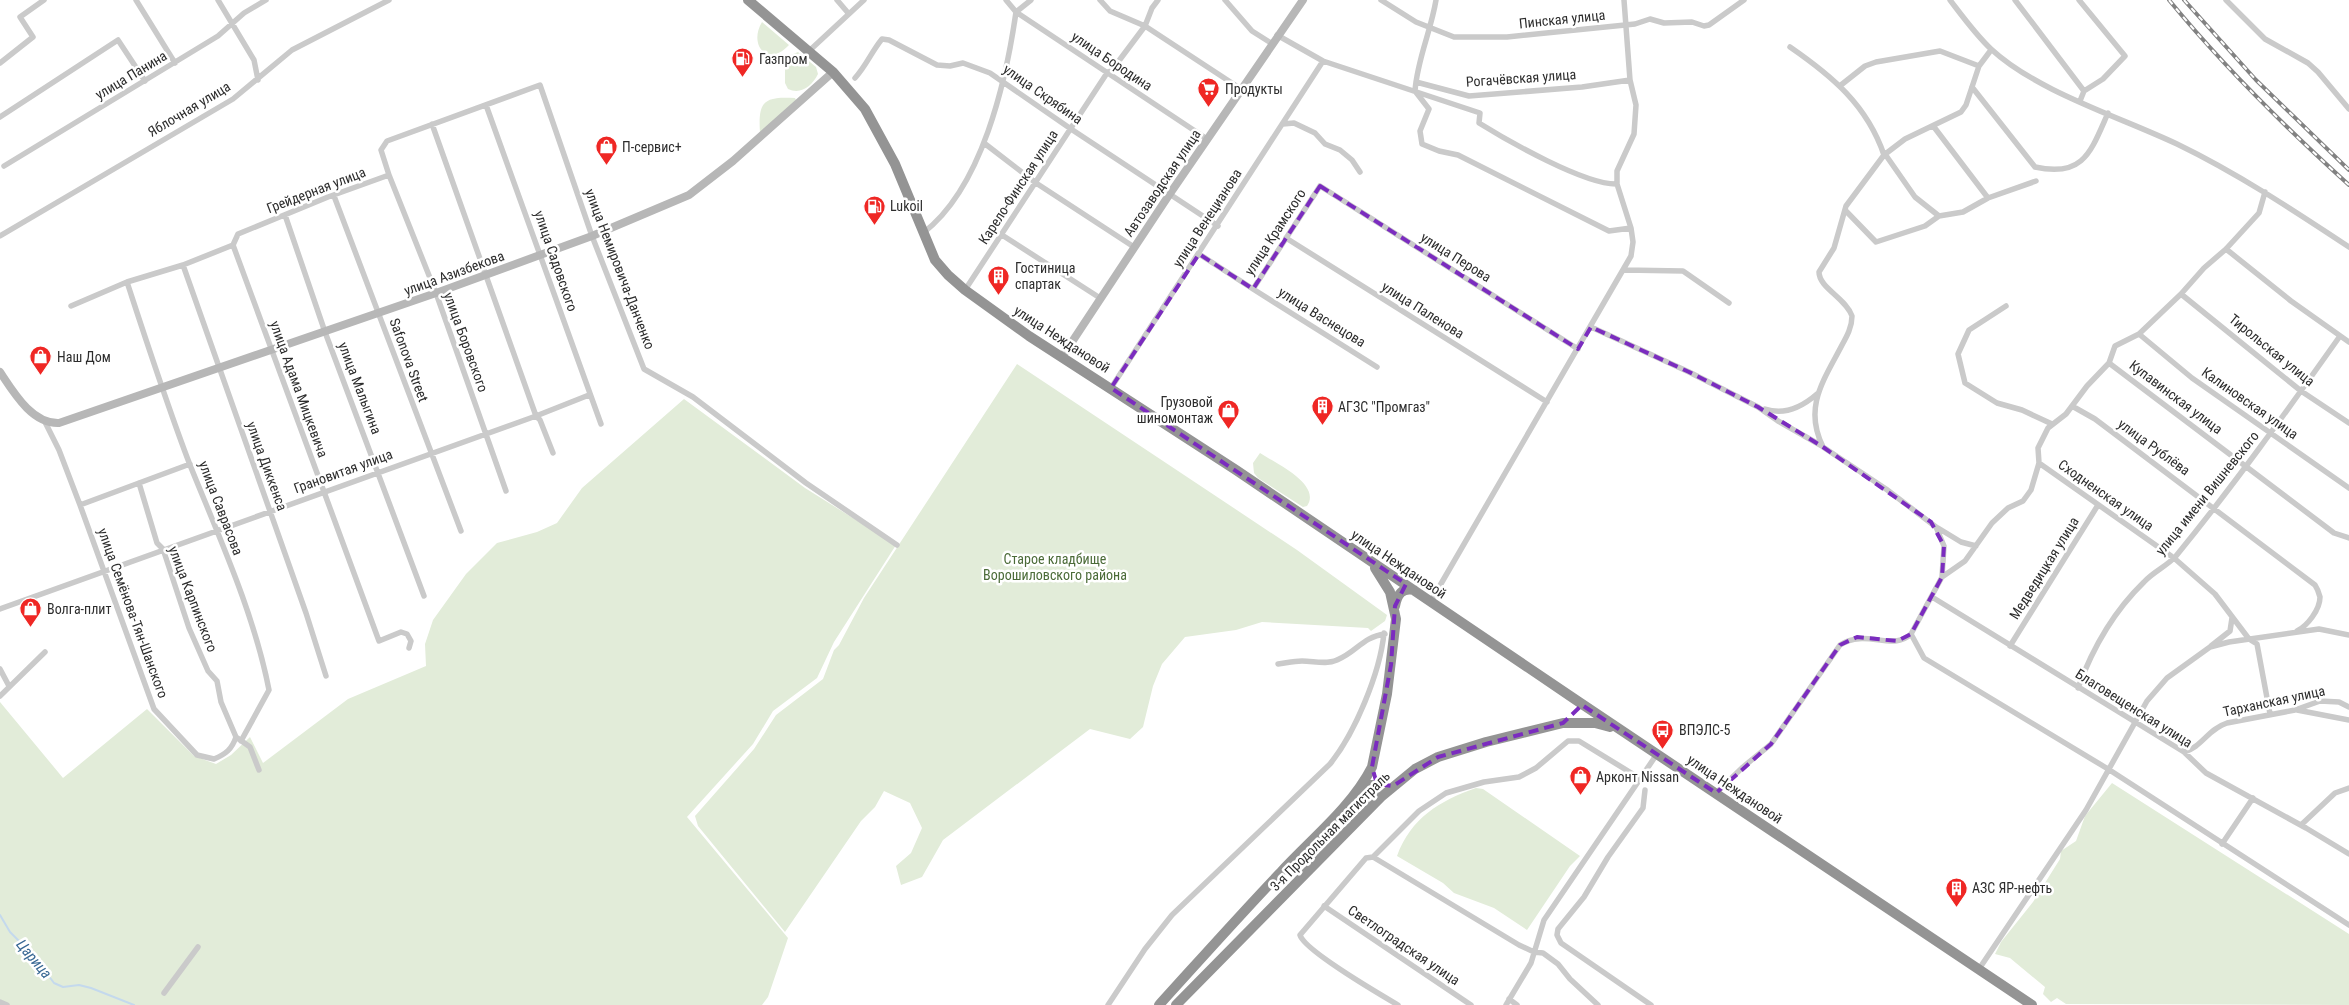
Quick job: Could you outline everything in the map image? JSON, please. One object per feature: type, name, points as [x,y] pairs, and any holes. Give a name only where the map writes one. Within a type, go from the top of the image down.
[{"type":"highway","name":"улица Неждановой","points":[[748,0],[833,72],[865,109],[882,137],[935,260],[965,290],[1062,357],[1236,470],[1622,732],[2032,1005]]},
{"type":"highway","points":[[1368,560],[1387,584],[1395,606]]},
{"type":"highway","points":[[1395,606],[1397,597],[1402,592],[1408,589],[1414,590]]},
{"type":"highway","name":"3-я Продольная магистраль","points":[[1159,1005],[1351,799],[1372,767],[1387,694],[1389,634],[1395,606]]},
{"type":"highway","points":[[1564,723],[1576,715],[1579,709],[1578,702]]},
{"type":"highway","name":"3-я Продольная магистраль","points":[[1176,1005],[1392,786],[1415,769],[1438,757],[1486,742],[1564,723],[1594,723],[1622,732]]},
{"type":"highway","points":[[1372,767],[1372,778],[1377,784],[1384,787],[1392,786]]},
{"type":"highway","points":[[1351,799],[1365,787],[1374,785],[1376,793],[1366,813]]},
{"type":"main road","name":"Автозаводская улица","points":[[1062,357],[1271,43],[1303,0]]},
{"type":"main road","name":"улица Азизбекова","points":[[44,422],[60,423],[71,420],[436,293],[592,236],[689,195],[733,162],[833,72]]},
{"type":"main road","points":[[0,372],[26,406],[44,422]]},
{"type":"street","points":[[0,63],[33,37],[20,17],[44,0]]},
{"type":"street","points":[[136,0],[175,64]]},
{"type":"street","points":[[218,0],[254,60],[258,80]]},
{"type":"street","name":"улица Панина","points":[[4,166],[175,64],[218,36],[244,13],[266,0]]},
{"type":"street","name":"Яблочная улица","points":[[0,236],[233,99],[292,50],[389,0]]},
{"type":"street","points":[[837,0],[849,14]]},
{"type":"street","points":[[809,51],[864,0]]},
{"type":"street","name":"улица Бородина","points":[[1006,0],[1016,12],[1207,139]]},
{"type":"street","points":[[923,233],[939,221],[972,172],[984,143],[1003,82],[1016,12],[1031,0]]},
{"type":"street","points":[[1100,0],[1110,10],[1145,26],[1241,89]]},
{"type":"street","name":"Карело-Финская улица","points":[[965,290],[1107,73],[1112,70],[1145,26],[1152,8],[1158,0]]},
{"type":"street","points":[[1225,0],[1252,31],[1271,43]]},
{"type":"street","name":"Пинская улица","points":[[1381,0],[1416,22],[1454,36],[1507,37],[1627,25],[1650,19],[1664,22],[1692,22],[1710,26],[1744,0]]},
{"type":"street","points":[[1436,0],[1415,91],[1428,109],[1420,131],[1422,144],[1439,151],[1458,155],[1608,231],[1631,228]]},
{"type":"street","points":[[1431,601],[1591,328],[1631,256],[1633,242],[1631,228],[1617,184],[1617,171],[1634,134],[1636,106],[1630,80],[1624,0]]},
{"type":"street","points":[[1950,0],[1991,50],[2013,67],[2040,83],[2178,144],[2265,192],[2349,247]]},
{"type":"street","points":[[2015,0],[2084,91]]},
{"type":"street","points":[[2079,0],[2125,56],[2103,79],[2084,91],[2080,101]]},
{"type":"street","points":[[2226,0],[2264,39],[2308,63],[2318,72],[2349,110]]},
{"type":"street","points":[[1277,35],[1323,61],[1480,113],[1479,123],[1526,150],[1576,173],[1609,184],[1617,184]]},
{"type":"street","name":"улица Скрябина","points":[[855,78],[864,68],[871,52],[882,39],[889,40],[937,65],[950,66],[962,63],[990,73],[1169,195],[1218,226]]},
{"type":"street","points":[[0,117],[118,40],[145,81]]},
{"type":"street","points":[[1790,47],[1824,70],[1841,85],[1872,130],[1884,155],[1915,197],[1939,216]]},
{"type":"street","points":[[1823,446],[1815,425],[1817,394],[1852,323],[1850,310],[1844,301],[1822,282],[1819,277],[1822,266],[1834,248],[1845,210],[1857,190],[1884,155],[1905,139],[1934,127],[1961,112],[1966,105],[1980,66],[1991,50]]},
{"type":"street","points":[[1841,85],[1865,66],[1876,62],[1940,51],[1980,66]]},
{"type":"street","name":"улица Венецианова","points":[[1111,388],[1218,226],[1323,61]]},
{"type":"street","name":"Рогачёвская улица","points":[[1416,82],[1468,96],[1582,87],[1630,80]]},
{"type":"street","name":"улица Немировича-Данченко","points":[[486,106],[540,85],[592,236],[644,368],[693,397],[806,483],[897,544]]},
{"type":"street","points":[[1972,87],[2035,167],[2049,170],[2063,170],[2075,165],[2085,157],[2093,146],[2108,113]]},
{"type":"street","points":[[389,175],[381,150],[387,141],[486,106]]},
{"type":"street","name":"улица Садовского","points":[[486,106],[601,424]]},
{"type":"street","points":[[1283,124],[1294,123],[1315,133],[1325,144],[1340,150],[1352,160],[1360,172]]},
{"type":"street","points":[[432,124],[536,416],[540,420],[553,453]]},
{"type":"street","points":[[1934,127],[1988,198]]},
{"type":"street","points":[[984,143],[1036,183],[1134,247]]},
{"type":"street","name":"Грейдерная улица","points":[[71,306],[127,282],[183,265],[233,245],[238,234],[328,196],[334,196],[389,175]]},
{"type":"street","name":"улица Боровского","points":[[389,175],[436,293],[506,491]]},
{"type":"street","points":[[1845,210],[1876,242],[1925,226],[1939,216],[1963,212],[1979,205],[1988,198],[2036,181]]},
{"type":"street","name":"улица Крамского","points":[[1199,254],[1253,289],[1320,186]]},
{"type":"street","name":"улица Перова","points":[[1320,186],[1578,350]]},
{"type":"street","points":[[1942,577],[1965,561],[1992,523],[2008,508],[2024,501],[2032,490],[2039,463],[2038,448],[2048,428],[2072,406],[2087,386],[2109,363],[2116,346],[2139,334],[2181,294],[2204,268],[2226,249],[2258,213],[2265,192]]},
{"type":"street","name":"Safonova Street","points":[[334,196],[461,531]]},
{"type":"street","name":"улица Малыгина","points":[[286,215],[325,332],[424,596]]},
{"type":"street","points":[[1002,235],[1100,298]]},
{"type":"street","name":"улица Паленова","points":[[1286,238],[1547,402]]},
{"type":"street","name":"улица Адама Мицкевича","points":[[233,245],[379,641],[401,632],[407,634],[411,641],[409,648]]},
{"type":"street","points":[[2226,249],[2291,301],[2349,342]]},
{"type":"street","name":"улица Диккенса","points":[[183,265],[270,510],[326,676]]},
{"type":"street","points":[[1624,270],[1683,271],[1729,303]]},
{"type":"street","name":"улица Саврасова","points":[[127,282],[162,388],[217,530],[264,664],[269,690],[239,739]]},
{"type":"street","name":"улица Васнецова","points":[[1253,289],[1377,367]]},
{"type":"street","name":"Тирольская улица","points":[[2181,294],[2301,391],[2349,423]]},
{"type":"street","points":[[2006,306],[1969,330],[1958,354],[1965,383],[1997,403],[2022,410],[2052,424]]},
{"type":"street","points":[[1591,328],[1771,411],[1784,412],[1806,403],[1817,394]]},
{"type":"street","name":"Калиновская улица","points":[[2139,334],[2192,378],[2272,432],[2349,488]]},
{"type":"street","name":"улица имени Вишневского","points":[[2078,688],[2089,659],[2123,603],[2146,579],[2174,558],[2246,468],[2340,336]]},
{"type":"street","name":"Купавинская улица","points":[[2109,363],[2334,533],[2349,538]]},
{"type":"street","name":"Грановитая улица","points":[[0,609],[270,510],[536,416],[589,394]]},
{"type":"street","points":[[1758,406],[1778,422],[1823,446],[1886,489],[1936,527],[1954,538],[1976,546]]},
{"type":"street","name":"улица Рублёва","points":[[2072,406],[2095,419],[2215,507],[2315,585],[2320,597],[2317,608],[2303,628],[2293,633]]},
{"type":"street","name":"улица Семёнова-Тян-Шанского","points":[[44,422],[59,450],[154,709],[198,754],[214,759],[225,754],[239,739]]},
{"type":"street","name":"Сходненская улица","points":[[2039,463],[2174,558],[2215,594],[2250,640],[2257,644],[2270,714]]},
{"type":"street","points":[[80,505],[190,464]]},
{"type":"street","name":"улица Карпинского","points":[[139,484],[189,628],[208,671],[217,681],[221,702],[239,739],[250,747],[259,770]]},
{"type":"street","name":"Медведицкая улица","points":[[2010,646],[2098,505]]},
{"type":"street","points":[[1716,793],[1743,766],[1771,744],[1840,645],[1857,637],[1897,641],[1906,640],[1911,634],[1942,577],[1944,546],[1936,527]]},
{"type":"street","points":[[1944,546],[1954,538]]},
{"type":"street","name":"Благовещенская улица","points":[[1932,597],[2184,752],[2206,773],[2301,825],[2349,854]]},
{"type":"street","points":[[1979,969],[2077,823],[2147,701],[2167,678],[2230,631],[2232,618]]},
{"type":"street","points":[[2210,647],[2229,642],[2319,630],[2349,635]]},
{"type":"street","points":[[1108,1005],[1145,949],[1172,915],[1330,764],[1363,710],[1389,634],[1367,638],[1355,650],[1336,661],[1327,663],[1301,661],[1278,664]]},
{"type":"street","points":[[1911,634],[1924,658],[2108,769],[2349,925]]},
{"type":"street","points":[[0,696],[45,652]]},
{"type":"street","points":[[0,669],[9,686]]},
{"type":"street","name":"Тарханская улица","points":[[2184,752],[2196,746],[2216,726],[2295,710],[2310,704],[2330,700],[2349,707]]},
{"type":"street","points":[[2310,704],[2311,712]]},
{"type":"street","points":[[2295,710],[2349,720]]},
{"type":"street","points":[[1398,1005],[1324,958],[1302,941],[1300,936],[1366,858],[1373,857],[1419,811],[1446,794],[1484,782],[1519,776],[1536,768],[1568,741],[1579,741],[1641,778]]},
{"type":"street","points":[[1517,1005],[1507,1002],[1531,963],[1544,920],[1657,754]]},
{"type":"street","points":[[2301,825],[2334,793],[2349,788]]},
{"type":"street","points":[[1645,790],[1643,808],[1608,857],[1584,897],[1558,929],[1557,935],[1561,943],[1579,957],[1651,1005]]},
{"type":"street","points":[[2222,844],[2253,798]]},
{"type":"street","points":[[1373,857],[1534,952],[1543,953],[1558,964],[1570,979],[1598,1005]]},
{"type":"street","name":"Светлоградская улица","points":[[1324,906],[1470,1005]]},
{"type":"street","points":[[164,993],[198,947]]},
{"type":"street","points":[[0,1002],[6,1005]]},
{"type":"highlighted area","points":[[1320,186],[1578,349],[1591,327],[1689,372],[1758,407],[1823,447],[1931,522],[1944,546],[1942,577],[1911,634],[1897,641],[1857,637],[1840,645],[1771,744],[1716,793],[1582,705],[1563,723],[1438,757],[1393,786],[1377,784],[1372,767],[1391,665],[1395,606],[1406,584],[1111,388],[1199,254],[1253,289]]},
{"type":"green space","points":[[762,22],[789,45],[781,52],[768,54],[762,51],[757,39]]},
{"type":"green space","points":[[798,52],[816,67],[818,74],[809,86],[802,90],[793,91],[788,89],[785,83],[785,62],[791,55]]},
{"type":"green space","points":[[776,98],[795,98],[796,100],[760,133],[760,114],[765,103]]},
{"type":"green space","name":"Старое кладбище Ворошиловского района","points":[[1017,364],[1297,550],[1387,615],[1385,621],[1371,631],[1368,628],[1262,622],[1236,630],[1185,637],[1162,664],[1153,686],[1143,727],[1130,739],[1090,729],[943,840],[922,877],[901,885],[896,866],[911,853],[922,828],[910,803],[884,791],[875,807],[861,821],[785,932],[698,826],[695,816],[754,749],[776,715],[823,679],[834,650],[839,645],[864,598]]},
{"type":"green space","points":[[684,399],[805,488],[896,545],[834,642],[817,678],[773,711],[753,744],[687,817],[788,938],[768,997],[762,1005],[0,1005],[0,702],[63,778],[147,709],[194,756],[216,764],[231,755],[250,737],[263,763],[348,699],[426,666],[425,644],[433,620],[466,574],[497,543],[537,532],[557,523],[582,488]]},
{"type":"green space","points":[[1260,453],[1285,468],[1303,482],[1310,498],[1307,506],[1303,507],[1258,478],[1254,473],[1253,463]]},
{"type":"green space","points":[[2112,783],[2349,934],[2349,1005],[2066,1004],[2057,998],[2051,1002],[2043,994],[2045,987],[2010,958],[1995,954],[2001,942],[2033,902],[2060,859],[2061,851],[2076,841],[2085,816]]},
{"type":"green space","points":[[1476,788],[1483,789],[1580,856],[1570,866],[1527,930],[1494,908],[1454,893],[1443,883],[1397,856],[1410,831],[1418,821],[1438,805]]},
{"type":"waterway","name":"Царица","points":[[0,915],[10,932],[33,955],[54,983],[63,987],[79,985],[91,988],[134,1005]]},
{"type":"railway","points":[[2169,0],[2211,49],[2256,96],[2349,185]]},
{"type":"railway","points":[[2184,0],[2256,80],[2349,170]]},
{"type":"place","name":"Газпром","points":[[743,78]]},
{"type":"place","name":"Продукты","points":[[1209,108]]},
{"type":"place","name":"П-сервис+","points":[[606,166]]},
{"type":"place","name":"Lukoil","points":[[874,225]]},
{"type":"place","name":"Гостиница спартак","points":[[999,295]]},
{"type":"place","name":"Наш Дом","points":[[41,376]]},
{"type":"place","name":"АГЗС \"Промгаз\"","points":[[1322,426]]},
{"type":"place","name":"Грузовой шиномонтаж","points":[[1229,429]]},
{"type":"place","name":"Волга-плит","points":[[31,628]]},
{"type":"place","name":"ВПЭЛС-5","points":[[1663,749]]},
{"type":"place","name":"Арконт Nissan","points":[[1580,796]]},
{"type":"place","name":"АЗС ЯР-нефть","points":[[1956,907]]}]
